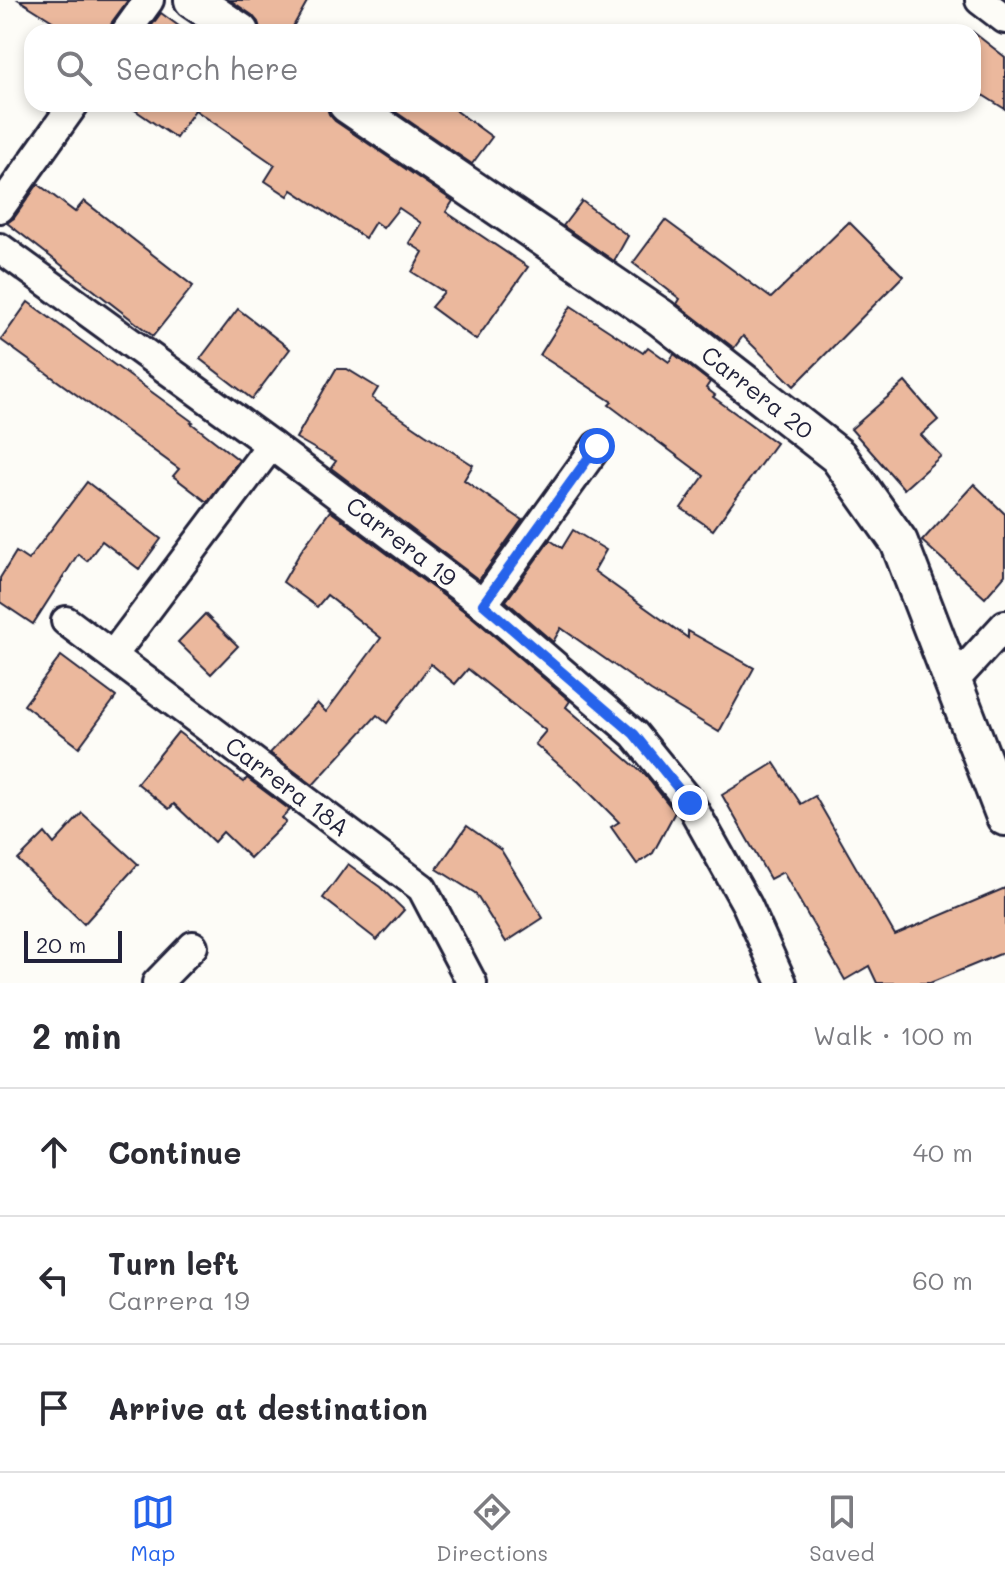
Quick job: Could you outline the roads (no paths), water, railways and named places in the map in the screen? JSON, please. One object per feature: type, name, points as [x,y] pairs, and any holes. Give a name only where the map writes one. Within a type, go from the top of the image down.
[{"type":"street","points":[[132,24],[149,0]]},
{"type":"street","points":[[193,0],[228,24]]},
{"type":"street","points":[[980,0],[1005,19]]},
{"type":"street","points":[[0,208],[68,112]]},
{"type":"street","name":"Carrera 20","points":[[359,112],[660,317],[838,456],[899,542],[1005,817]]},
{"type":"street","name":"Carrera 19","points":[[0,248],[483,604],[634,734],[690,803],[747,905],[782,983]]},
{"type":"street","points":[[113,655],[271,445]]},
{"type":"street","points":[[483,604],[597,446]]},
{"type":"street","name":"Carrera 18A","points":[[66,621],[422,888],[472,983]]},
{"type":"street","points":[[953,682],[1005,625]]},
{"type":"street","points":[[157,983],[193,946]]}]
